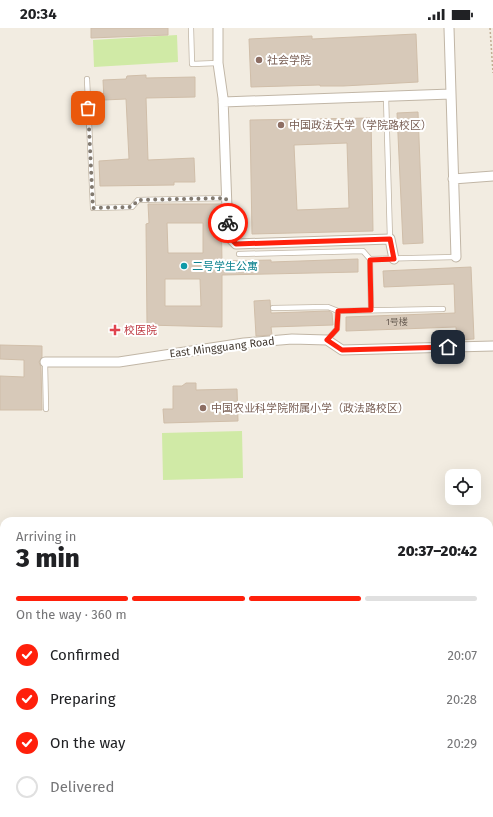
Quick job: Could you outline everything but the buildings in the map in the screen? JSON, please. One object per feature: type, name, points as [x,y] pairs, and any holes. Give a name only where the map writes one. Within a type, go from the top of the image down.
[{"type":"street","points":[[218,28],[218,63],[223,102],[228,236],[236,244],[390,239],[394,259]]},
{"type":"street","points":[[449,28],[456,257]]},
{"type":"street","points":[[223,102],[452,94]]},
{"type":"street","points":[[454,179],[493,176]]},
{"type":"street","points":[[327,340],[342,350],[493,346]]},
{"type":"street","name":"East Mingguang Road","points":[[45,362],[119,362],[244,342],[327,340]]},
{"type":"lane","points":[[191,28],[192,64],[218,63]]},
{"type":"lane","points":[[87,79],[93,208],[132,207],[138,200],[226,198]]},
{"type":"lane","points":[[386,97],[390,239]]},
{"type":"lane","points":[[238,254],[363,251],[370,260],[371,310]]},
{"type":"lane","points":[[370,260],[456,257]]},
{"type":"lane","points":[[273,308],[328,306],[338,311],[443,309]]},
{"type":"lane","points":[[327,340],[337,329],[338,311]]},
{"type":"lane","points":[[45,362],[46,409]]},
{"type":"path","points":[[490,28],[493,73]]},
{"type":"green space","points":[[177,35],[178,62],[94,67],[93,40]]},
{"type":"green space","points":[[242,431],[243,478],[163,480],[162,433]]},
{"type":"way so far","points":[[88,108],[93,208],[132,207],[138,200],[226,198],[228,223]]},
{"type":"place","name":"社会学院","points":[[259,60]]},
{"type":"place","name":"中国政法大学（学院路校区）","points":[[281,125]]},
{"type":"place","name":"二号学生公寓","points":[[184,266]]},
{"type":"place","name":"校医院","points":[[115,330]]},
{"type":"place","name":"中国农业科学院附属小学（政法路校区）","points":[[203,408]]},
{"type":"route","points":[[228,223],[228,236],[236,244],[390,239],[394,259],[370,260],[371,310],[338,311],[337,329],[327,340],[342,350],[448,347]]}]
